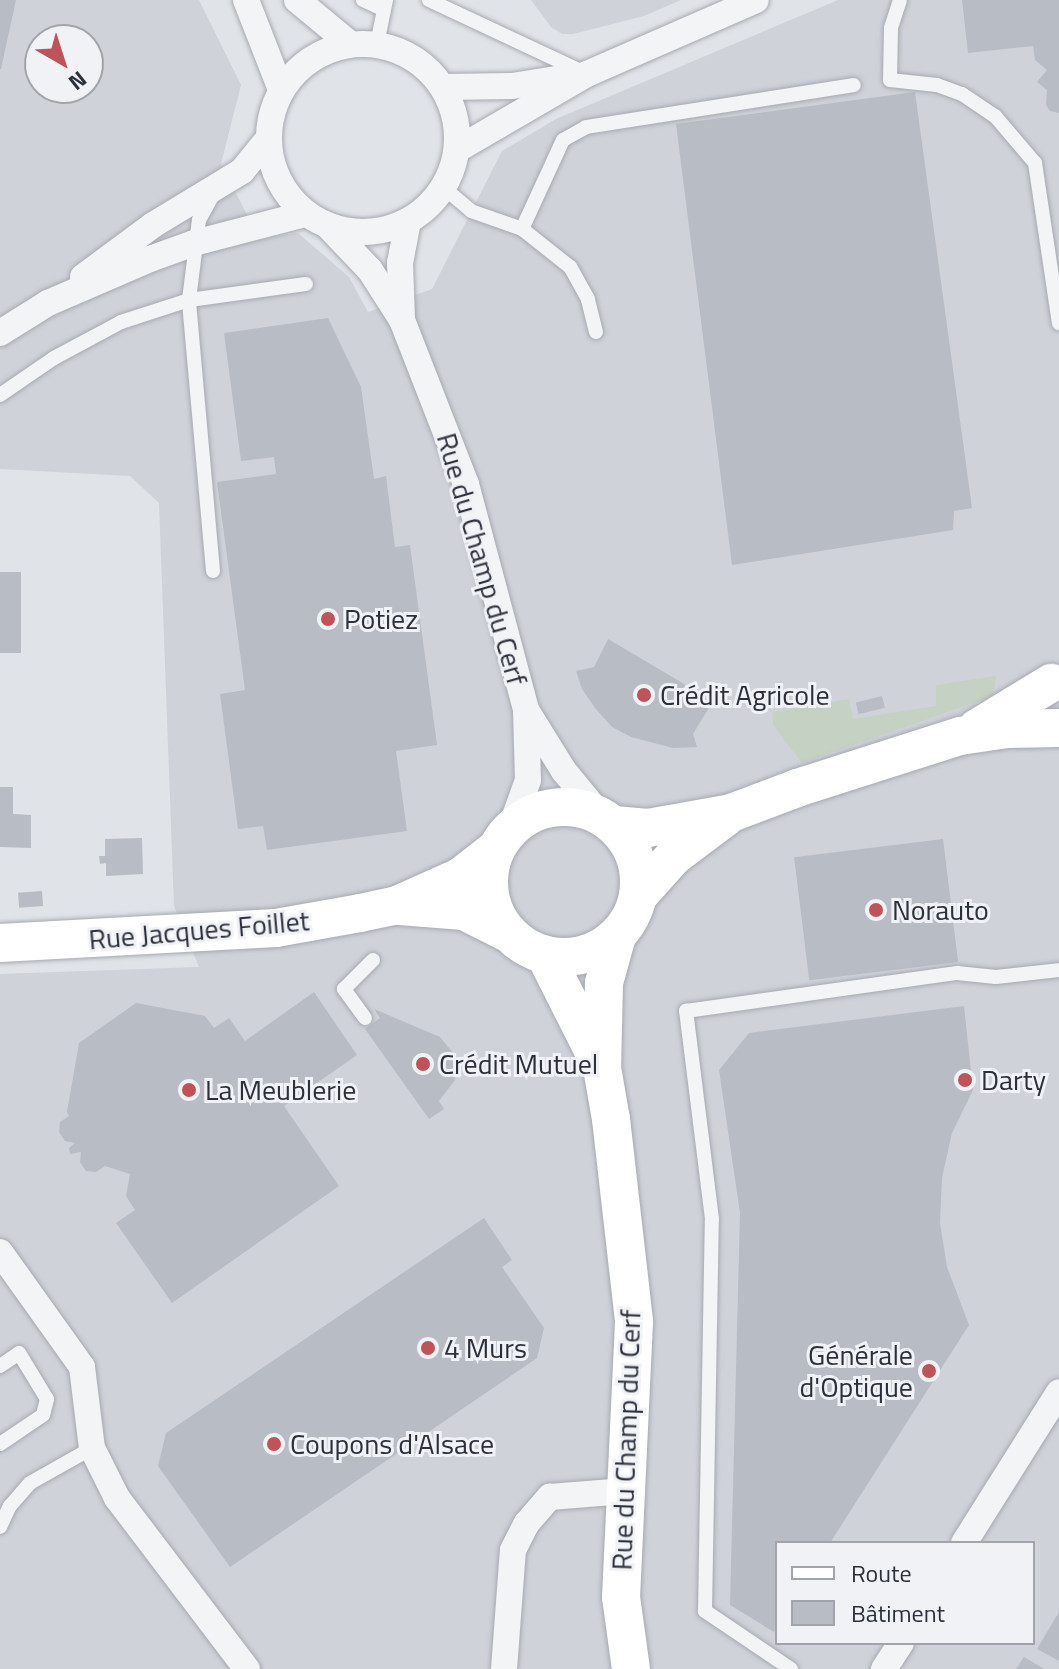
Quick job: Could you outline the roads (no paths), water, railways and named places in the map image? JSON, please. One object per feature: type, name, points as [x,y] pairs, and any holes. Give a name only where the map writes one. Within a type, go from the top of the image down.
[{"type":"main road","points":[[960,736],[1056,688]]},
{"type":"main road","points":[[607,820],[631,846],[639,870],[638,896],[631,918],[617,936],[596,950],[571,957],[545,955],[525,947],[508,933],[496,914],[489,893],[490,870],[503,839],[529,815],[552,807],[577,807],[607,820],[648,828],[731,813],[797,788],[960,736],[1007,729],[1059,728]]},
{"type":"main road","points":[[638,896],[674,856],[731,813]]},
{"type":"main road","name":"Rue Jacques Foillet","points":[[0,943],[276,928],[397,905],[460,877],[503,839]]},
{"type":"main road","name":"Rue Jacques Foillet","points":[[397,905],[464,911],[508,933]]},
{"type":"main road","name":"Rue du Champ du Cerf","points":[[617,936],[604,983],[602,1068],[611,1119],[634,1322],[621,1597],[631,1669]]},
{"type":"main road","name":"Rue du Champ du Cerf","points":[[545,955],[602,1068]]},
{"type":"street","points":[[246,0],[281,90]]},
{"type":"street","points":[[297,0],[350,44]]},
{"type":"street","points":[[458,149],[587,74],[756,0]]},
{"type":"street","points":[[350,44],[377,44],[414,59],[443,87],[456,117],[458,149],[444,188],[422,213],[383,231],[355,233],[329,227],[305,214],[285,193],[273,167],[268,139],[271,114],[281,90],[299,68],[323,52],[350,44]]},
{"type":"street","points":[[443,87],[512,86],[587,74]]},
{"type":"street","points":[[0,333],[48,303],[153,225],[242,171],[268,139]]},
{"type":"street","points":[[48,303],[194,243],[305,214]]},
{"type":"street","name":"Rue du Champ du Cerf","points":[[402,320],[400,263],[408,221]]},
{"type":"street","name":"Rue du Champ du Cerf","points":[[329,227],[370,270],[402,320],[466,484],[526,710],[528,780],[503,839]]},
{"type":"street","name":"Rue du Champ du Cerf","points":[[526,710],[564,771],[607,820]]},
{"type":"street","points":[[0,1252],[82,1367],[92,1448],[117,1498],[247,1669]]},
{"type":"street","points":[[965,1541],[1059,1392]]},
{"type":"street","points":[[504,1669],[513,1550],[527,1523],[550,1497],[625,1491]]},
{"type":"street","points":[[884,1669],[900,1645]]},
{"type":"lane","points":[[363,0],[385,5],[377,44]]},
{"type":"lane","points":[[429,0],[587,74]]},
{"type":"lane","points":[[900,0],[891,28],[890,80],[937,85],[962,94],[995,116],[1035,163],[1059,323]]},
{"type":"lane","points":[[522,229],[549,163],[563,140],[586,127],[854,85]]},
{"type":"lane","points":[[213,571],[189,300],[199,220],[218,187]]},
{"type":"lane","points":[[444,188],[471,211],[522,229],[570,267],[588,299],[596,332]]},
{"type":"lane","points":[[0,395],[54,358],[121,322],[189,300],[306,284]]},
{"type":"lane","points":[[365,1018],[344,989],[373,960]]},
{"type":"lane","points":[[791,1669],[705,1611],[712,1219],[686,1011],[957,973],[996,977],[1059,970]]},
{"type":"lane","points":[[0,1366],[19,1353],[47,1399],[43,1415],[0,1444]]},
{"type":"lane","points":[[0,1527],[5,1504],[30,1483],[92,1448]]},
{"type":"place","name":"Potiez","points":[[328,619]]},
{"type":"place","name":"Crédit Agricole","points":[[644,695]]},
{"type":"place","name":"Norauto","points":[[876,910]]},
{"type":"place","name":"Crédit Mutuel","points":[[423,1064]]},
{"type":"place","name":"Darty","points":[[965,1080]]},
{"type":"place","name":"La Meublerie","points":[[189,1090]]},
{"type":"place","name":"4 Murs","points":[[428,1348]]},
{"type":"place","name":"Générale d'Optique","points":[[929,1371]]},
{"type":"place","name":"Coupons d'Alsace","points":[[274,1444]]}]
